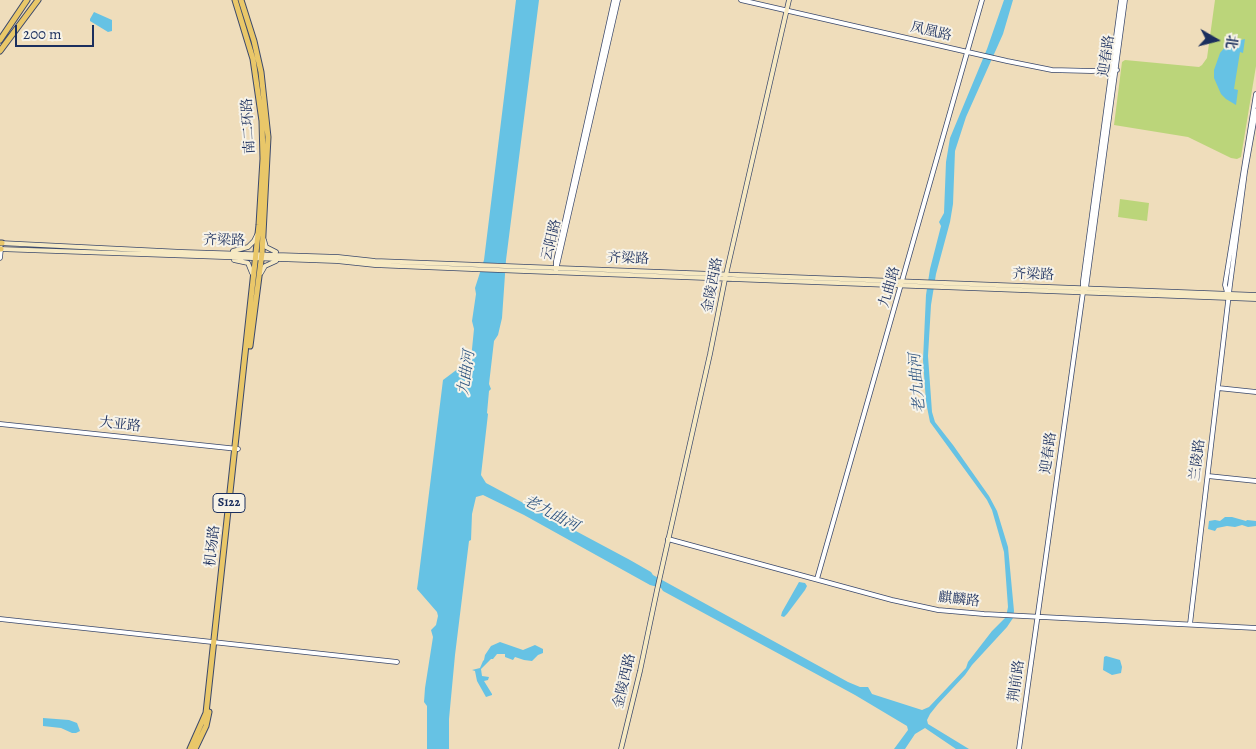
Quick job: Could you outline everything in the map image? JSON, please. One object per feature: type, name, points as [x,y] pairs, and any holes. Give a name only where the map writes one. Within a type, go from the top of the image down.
[{"type":"main road","points":[[1,39],[27,0]]},
{"type":"main road","points":[[1,39],[31,0]]},
{"type":"main road","points":[[0,50],[39,0]]},
{"type":"main road","name":"南二环路","points":[[235,0],[249,42],[256,72],[265,137]]},
{"type":"main road","name":"南二环路","points":[[241,0],[254,41],[261,72],[265,137],[259,256]]},
{"type":"main road","name":"金陵西路","points":[[621,749],[789,0]]},
{"type":"main road","points":[[261,231],[266,247],[282,254]]},
{"type":"main road","points":[[225,255],[248,246],[261,231]]},
{"type":"main road","name":"齐梁路","points":[[0,246],[259,256],[281,259],[472,267],[556,268],[1228,295],[1256,294]]},
{"type":"main road","name":"齐梁路","points":[[259,256],[282,254],[472,267]]},
{"type":"main road","points":[[225,255],[248,264],[252,272],[255,292]]},
{"type":"main road","name":"机场路","points":[[190,749],[206,714],[259,256]]},
{"type":"main road","points":[[255,292],[264,266],[281,259]]},
{"type":"main road","name":"齐梁路","points":[[1228,295],[1256,299]]},
{"type":"main road","name":"机场路","points":[[195,749],[206,726],[208,716],[215,643]]},
{"type":"street","name":"云阳路","points":[[556,268],[616,0]]},
{"type":"street","name":"凤凰路","points":[[741,0],[1052,70],[1114,70]]},
{"type":"street","name":"九曲路","points":[[817,579],[982,0]]},
{"type":"street","name":"迎春路","points":[[1038,616],[1106,137],[1121,0]]},
{"type":"street","name":"迎春路","points":[[1114,70],[1125,0]]},
{"type":"street","name":"兰陵路","points":[[1228,295],[1225,285],[1256,94]]},
{"type":"street","name":"兰陵路","points":[[1190,624],[1228,295],[1256,111]]},
{"type":"street","points":[[0,246],[0,258]]},
{"type":"street","points":[[1218,388],[1256,392]]},
{"type":"street","name":"大亚路","points":[[0,424],[237,449]]},
{"type":"street","points":[[1208,476],[1256,481]]},
{"type":"street","name":"麒麟路","points":[[668,539],[920,606],[984,614],[1256,628]]},
{"type":"street","name":"荆前路","points":[[1019,749],[1038,616]]},
{"type":"street","points":[[0,619],[397,662]]},
{"type":"green space","points":[[1215,0],[1256,0],[1256,66],[1241,157],[1237,159],[1231,158],[1188,137],[1114,125],[1122,62],[1125,60],[1199,67],[1202,65],[1207,58]]},
{"type":"green space","points":[[1120,199],[1149,203],[1147,221],[1118,217]]},
{"type":"water","name":"九曲河","points":[[516,0],[539,0],[506,260],[502,318],[498,335],[494,341],[489,384],[491,389],[489,391],[481,475],[486,483],[630,560],[653,575],[848,682],[860,687],[868,687],[872,694],[922,710],[929,707],[966,668],[968,662],[992,631],[1006,617],[1008,607],[1004,552],[992,510],[987,500],[930,422],[926,402],[923,360],[926,295],[930,269],[941,226],[939,222],[944,213],[946,162],[950,138],[987,49],[1004,0],[1013,0],[1003,34],[966,117],[955,151],[953,204],[936,274],[931,305],[928,356],[932,412],[935,422],[989,496],[997,511],[1008,547],[1013,618],[938,704],[927,720],[928,724],[969,749],[956,749],[925,728],[915,734],[905,749],[894,749],[908,730],[907,726],[855,695],[663,591],[661,588],[650,585],[524,515],[483,495],[476,497],[472,514],[471,540],[469,541],[455,655],[449,719],[449,749],[427,749],[425,688],[433,637],[431,630],[436,625],[438,616],[437,612],[417,589],[443,380],[471,359],[475,288],[484,260]]},
{"type":"water","points":[[94,12],[112,20],[112,31],[108,32],[90,21]]},
{"type":"water","points":[[1245,39],[1243,53],[1240,52],[1234,89],[1238,90],[1236,105],[1221,94],[1214,78],[1214,70],[1220,53],[1225,47],[1233,42]]},
{"type":"water","points":[[1225,517],[1256,521],[1256,526],[1227,526],[1217,528],[1215,531],[1208,529],[1209,521],[1220,521]]},
{"type":"water","points":[[799,582],[805,583],[807,586],[805,590],[787,614],[784,617],[781,616],[782,612]]},
{"type":"water","points":[[500,642],[523,650],[535,645],[543,649],[543,653],[532,661],[515,657],[513,660],[505,657],[505,654],[497,654],[481,669],[482,676],[489,677],[488,680],[484,681],[492,695],[486,697],[477,681],[475,671],[472,670],[480,668],[491,646]]},
{"type":"water","points":[[1104,657],[1120,660],[1121,673],[1112,675],[1103,670]]},
{"type":"water","points":[[43,718],[69,720],[77,723],[80,731],[72,733],[61,728],[43,726]]},
{"type":"water label","name":"老九曲河","points":[[918,383]]},
{"type":"water label","name":"老九曲河","points":[[551,514]]}]
